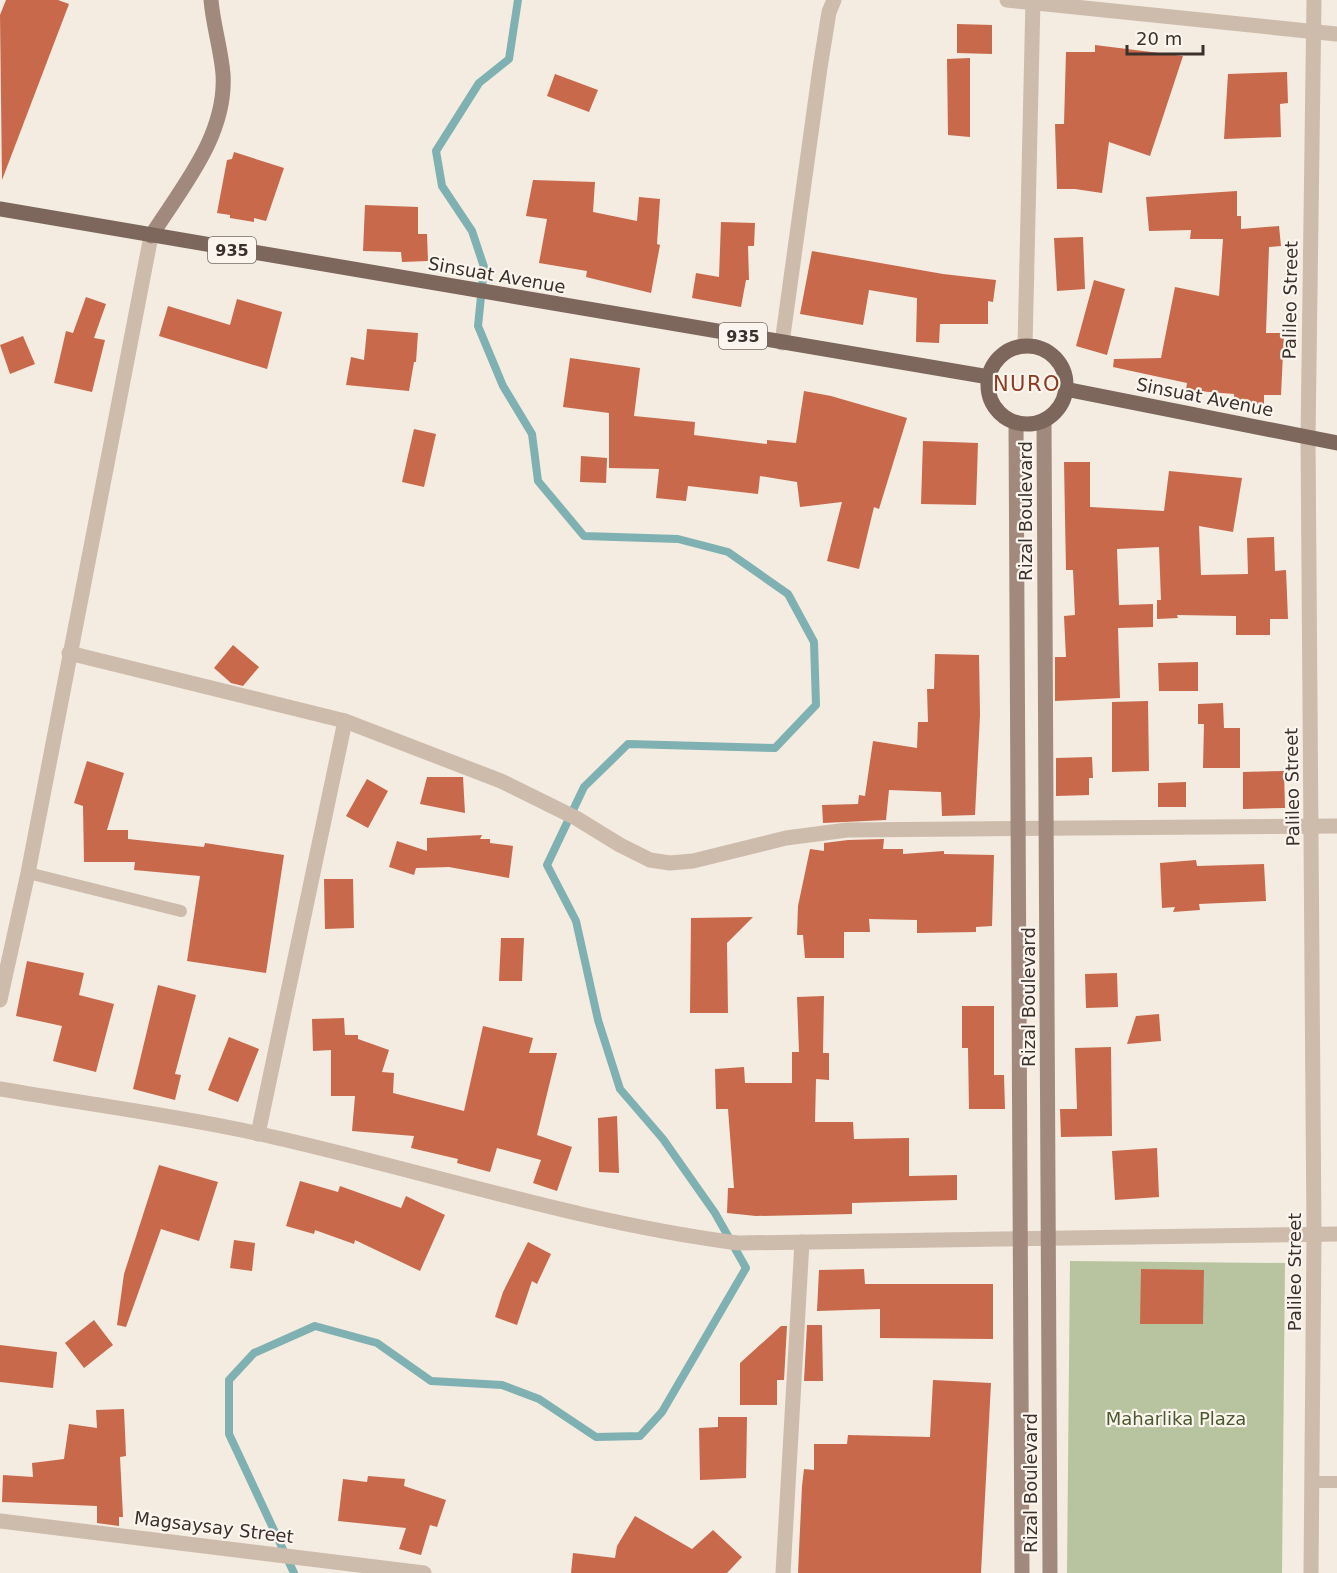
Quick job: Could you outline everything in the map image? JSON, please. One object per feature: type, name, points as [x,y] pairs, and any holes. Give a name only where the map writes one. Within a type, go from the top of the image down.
[{"type":"main road","points":[[151,236],[203,153],[214,133],[221,111],[223,74],[211,0]]},
{"type":"main road","name":"Sinsuat Avenue","points":[[0,209],[989,377]]},
{"type":"main road","points":[[1025,346],[1038,348],[1059,363],[1064,375],[1065,389],[1055,413],[1044,420],[1025,424],[1016,423],[996,410],[988,388],[989,377],[1002,355],[1025,346]]},
{"type":"main road","name":"Sinsuat Avenue","points":[[1065,389],[1337,443]]},
{"type":"main road","name":"Rizal Boulevard","points":[[1044,420],[1050,1573]]},
{"type":"main road","name":"Rizal Boulevard","points":[[1016,423],[1023,1573]]},
{"type":"street","points":[[782,343],[820,68],[829,12],[834,0]]},
{"type":"street","points":[[1007,0],[1337,34]]},
{"type":"street","name":"Palileo Street","points":[[1311,1573],[1314,1235],[1308,438],[1314,0]]},
{"type":"street","points":[[1025,346],[1033,2]]},
{"type":"street","points":[[0,1000],[27,873],[151,236]]},
{"type":"street","points":[[69,653],[345,721],[501,781],[576,818],[640,855],[670,863],[693,861],[786,838],[847,830],[1337,826]]},
{"type":"street","points":[[258,1134],[345,721]]},
{"type":"street","points":[[0,1089],[258,1134],[573,1213],[660,1232],[738,1243],[1048,1236],[1337,1234]]},
{"type":"street","points":[[783,1573],[802,1242]]},
{"type":"street","name":"Magsaysay Street","points":[[0,1521],[424,1573]]},
{"type":"lane","points":[[27,873],[181,911]]},
{"type":"lane","points":[[1312,1482],[1337,1482]]},
{"type":"green space","name":"Maharlika Plaza","points":[[1070,1261],[1285,1263],[1282,1573],[1067,1573]]},
{"type":"building","points":[[6,0],[58,0],[69,4],[2,180],[0,15]]},
{"type":"building","points":[[957,24],[992,25],[992,54],[957,53]]},
{"type":"building","points":[[1095,45],[1183,56],[1150,156],[1109,142],[1102,193],[1057,189],[1055,124],[1064,124],[1066,52],[1095,52]]},
{"type":"building","points":[[970,58],[970,137],[948,135],[947,59]]},
{"type":"building","points":[[1287,72],[1288,103],[1280,104],[1281,137],[1224,139],[1228,74]]},
{"type":"building","points":[[555,74],[598,90],[589,112],[547,96]]},
{"type":"building","points":[[234,152],[284,168],[266,221],[254,218],[254,222],[217,213],[227,160],[232,159]]},
{"type":"building","points":[[533,180],[595,182],[593,212],[637,221],[639,197],[660,199],[657,244],[660,245],[651,293],[586,277],[587,271],[539,263],[547,219],[526,216]]},
{"type":"building","points":[[1237,191],[1237,216],[1241,216],[1241,229],[1279,226],[1281,246],[1269,247],[1266,333],[1284,333],[1281,395],[1264,395],[1264,404],[1234,403],[1234,394],[1186,390],[1187,383],[1113,367],[1114,359],[1161,358],[1175,287],[1219,296],[1223,239],[1190,239],[1191,230],[1149,231],[1146,197]]},
{"type":"building","points":[[365,205],[418,207],[418,234],[427,234],[428,261],[402,262],[401,252],[363,251]]},
{"type":"building","points":[[721,222],[755,223],[754,246],[748,246],[749,280],[746,280],[741,307],[692,298],[696,273],[719,277]]},
{"type":"building","points":[[1083,237],[1085,289],[1057,291],[1054,238]]},
{"type":"building","points":[[812,251],[943,274],[996,280],[993,302],[988,301],[988,324],[940,324],[939,343],[916,342],[917,298],[869,290],[863,325],[800,314]]},
{"type":"building","points":[[1094,280],[1125,289],[1107,355],[1076,346]]},
{"type":"building","points":[[86,297],[106,304],[94,338],[105,340],[92,392],[54,383],[66,331],[73,333]]},
{"type":"building","points":[[237,299],[282,312],[267,369],[159,336],[168,306],[230,325]]},
{"type":"building","points":[[367,329],[418,333],[416,362],[414,362],[409,391],[346,385],[351,357],[364,360]]},
{"type":"building","points":[[23,336],[35,364],[10,374],[0,345]]},
{"type":"building","points":[[570,358],[640,368],[634,416],[695,422],[694,435],[767,444],[767,440],[796,443],[804,391],[831,396],[907,418],[879,509],[874,507],[859,569],[827,561],[842,502],[800,507],[797,482],[760,476],[758,494],[688,486],[686,501],[656,498],[659,469],[609,468],[609,413],[563,407]]},
{"type":"building","points":[[414,429],[436,434],[424,487],[402,482]]},
{"type":"building","points":[[923,441],[978,443],[976,505],[921,504]]},
{"type":"building","points":[[581,456],[607,458],[606,483],[580,482]]},
{"type":"building","points":[[1064,462],[1090,462],[1090,507],[1164,511],[1169,471],[1242,478],[1233,532],[1199,526],[1201,575],[1248,574],[1247,538],[1274,537],[1275,571],[1286,570],[1288,619],[1270,619],[1270,635],[1236,635],[1236,616],[1177,615],[1178,618],[1157,619],[1157,600],[1161,600],[1159,547],[1117,549],[1119,605],[1153,604],[1153,627],[1118,628],[1120,698],[1055,701],[1055,657],[1066,657],[1064,616],[1075,615],[1073,570],[1066,570]]},
{"type":"building","points":[[233,645],[259,667],[243,686],[231,683],[214,668]]},
{"type":"building","points":[[935,654],[979,655],[980,715],[975,815],[942,816],[941,792],[889,790],[886,820],[823,823],[822,805],[858,804],[859,795],[865,796],[873,741],[917,748],[918,722],[928,722],[927,689],[934,689]]},
{"type":"building","points":[[1198,662],[1198,691],[1159,691],[1158,663]]},
{"type":"building","points":[[1148,701],[1149,771],[1112,772],[1112,702]]},
{"type":"building","points":[[1223,703],[1224,728],[1240,728],[1240,768],[1203,768],[1204,724],[1198,724],[1198,704]]},
{"type":"building","points":[[1092,757],[1093,778],[1089,778],[1089,795],[1056,796],[1056,758]]},
{"type":"building","points":[[87,761],[124,773],[107,830],[128,830],[128,839],[204,847],[205,843],[284,855],[266,973],[187,961],[200,876],[134,870],[135,862],[84,862],[83,806],[74,803]]},
{"type":"building","points":[[1284,771],[1285,808],[1243,809],[1243,772]]},
{"type":"building","points":[[427,777],[463,777],[465,813],[420,804]]},
{"type":"building","points":[[367,779],[388,791],[368,828],[346,816]]},
{"type":"building","points":[[1186,782],[1186,807],[1158,807],[1158,783]]},
{"type":"building","points":[[482,835],[480,839],[490,839],[490,843],[513,846],[509,878],[449,867],[416,868],[414,875],[389,867],[397,841],[427,851],[427,838]]},
{"type":"building","points":[[884,839],[883,849],[903,849],[903,854],[944,851],[944,854],[994,855],[992,926],[976,927],[976,932],[917,933],[917,920],[869,919],[870,932],[844,932],[844,958],[805,958],[803,935],[797,935],[798,906],[810,849],[824,851],[824,843]]},
{"type":"building","points":[[1196,860],[1197,866],[1264,864],[1266,901],[1199,904],[1200,910],[1173,912],[1175,907],[1162,908],[1160,863]]},
{"type":"building","points":[[324,879],[353,879],[354,928],[325,929]]},
{"type":"building","points":[[753,917],[727,943],[728,1013],[690,1013],[691,918]]},
{"type":"building","points":[[501,938],[524,938],[522,981],[499,981]]},
{"type":"building","points":[[27,961],[84,973],[79,995],[114,1004],[96,1072],[53,1061],[62,1026],[16,1016]]},
{"type":"building","points":[[1117,973],[1118,1007],[1086,1008],[1085,974]]},
{"type":"building","points":[[158,985],[196,995],[175,1074],[181,1075],[175,1100],[133,1089]]},
{"type":"building","points":[[824,996],[823,1053],[829,1053],[829,1080],[816,1079],[815,1122],[853,1122],[854,1139],[909,1138],[909,1176],[957,1175],[957,1200],[852,1203],[852,1214],[756,1216],[727,1213],[728,1188],[734,1188],[728,1109],[716,1109],[715,1069],[744,1067],[745,1083],[792,1083],[792,1052],[799,1052],[797,997]]},
{"type":"building","points":[[962,1006],[994,1006],[994,1075],[1004,1075],[1005,1109],[969,1109],[968,1048],[962,1048]]},
{"type":"building","points":[[1159,1014],[1161,1041],[1127,1044],[1136,1016]]},
{"type":"building","points":[[344,1018],[345,1035],[358,1035],[358,1039],[389,1050],[382,1072],[394,1073],[393,1093],[464,1111],[483,1026],[533,1038],[529,1053],[557,1053],[537,1135],[572,1147],[557,1191],[533,1183],[541,1160],[497,1148],[490,1172],[457,1163],[458,1159],[411,1148],[414,1136],[352,1131],[355,1096],[331,1096],[331,1050],[313,1051],[312,1019]]},
{"type":"building","points":[[229,1037],[259,1049],[238,1102],[208,1090]]},
{"type":"building","points":[[1111,1047],[1112,1136],[1061,1137],[1060,1109],[1077,1109],[1075,1048]]},
{"type":"building","points":[[617,1116],[619,1173],[599,1172],[598,1118]]},
{"type":"building","points":[[1157,1148],[1159,1197],[1115,1200],[1112,1151]]},
{"type":"building","points":[[159,1165],[218,1182],[199,1241],[161,1229],[126,1327],[117,1325],[124,1274]]},
{"type":"building","points":[[300,1181],[338,1192],[340,1186],[401,1208],[406,1196],[445,1215],[420,1271],[355,1240],[354,1244],[315,1230],[314,1234],[286,1226]]},
{"type":"building","points":[[234,1240],[255,1243],[252,1271],[230,1268]]},
{"type":"building","points":[[528,1242],[551,1254],[537,1284],[532,1281],[517,1325],[495,1317],[503,1292]]},
{"type":"building","points":[[864,1269],[865,1284],[993,1284],[993,1339],[880,1338],[880,1309],[817,1311],[819,1270]]},
{"type":"building","points":[[1141,1269],[1204,1270],[1203,1324],[1140,1324]]},
{"type":"building","points":[[94,1320],[113,1345],[84,1368],[65,1343]]},
{"type":"building","points":[[807,1325],[822,1325],[823,1381],[804,1381]]},
{"type":"building","points":[[781,1326],[787,1326],[784,1380],[777,1380],[777,1405],[740,1405],[740,1363]]},
{"type":"building","points":[[0,1345],[57,1352],[53,1388],[0,1382]]},
{"type":"building","points":[[933,1380],[991,1383],[981,1573],[798,1573],[804,1469],[814,1470],[814,1444],[847,1444],[848,1435],[930,1437]]},
{"type":"building","points":[[124,1409],[126,1456],[120,1457],[123,1517],[119,1517],[119,1526],[97,1523],[97,1506],[2,1502],[3,1475],[33,1477],[32,1463],[64,1459],[69,1424],[97,1428],[96,1410]]},
{"type":"building","points":[[718,1417],[747,1417],[746,1478],[700,1480],[699,1428],[718,1427]]},
{"type":"building","points":[[368,1476],[405,1479],[404,1486],[446,1500],[437,1527],[430,1525],[421,1555],[399,1549],[406,1528],[338,1521],[343,1479],[367,1482]]},
{"type":"building","points":[[635,1516],[692,1549],[713,1530],[742,1557],[727,1573],[571,1573],[573,1553],[615,1558],[617,1546]]},
{"type":"waterway","points":[[294,1573],[229,1434],[229,1380],[254,1353],[315,1326],[377,1343],[431,1381],[502,1385],[539,1399],[596,1437],[640,1436],[662,1412],[746,1268],[715,1213],[663,1139],[620,1089],[598,1020],[576,921],[547,865],[584,787],[628,744],[775,748],[816,705],[814,642],[788,594],[728,552],[678,539],[584,536],[538,481],[532,434],[503,386],[478,326],[484,267],[472,231],[442,186],[436,151],[479,83],[509,59],[518,0]]},
{"type":"district","name":"NURO","points":[[1027,384]]}]
